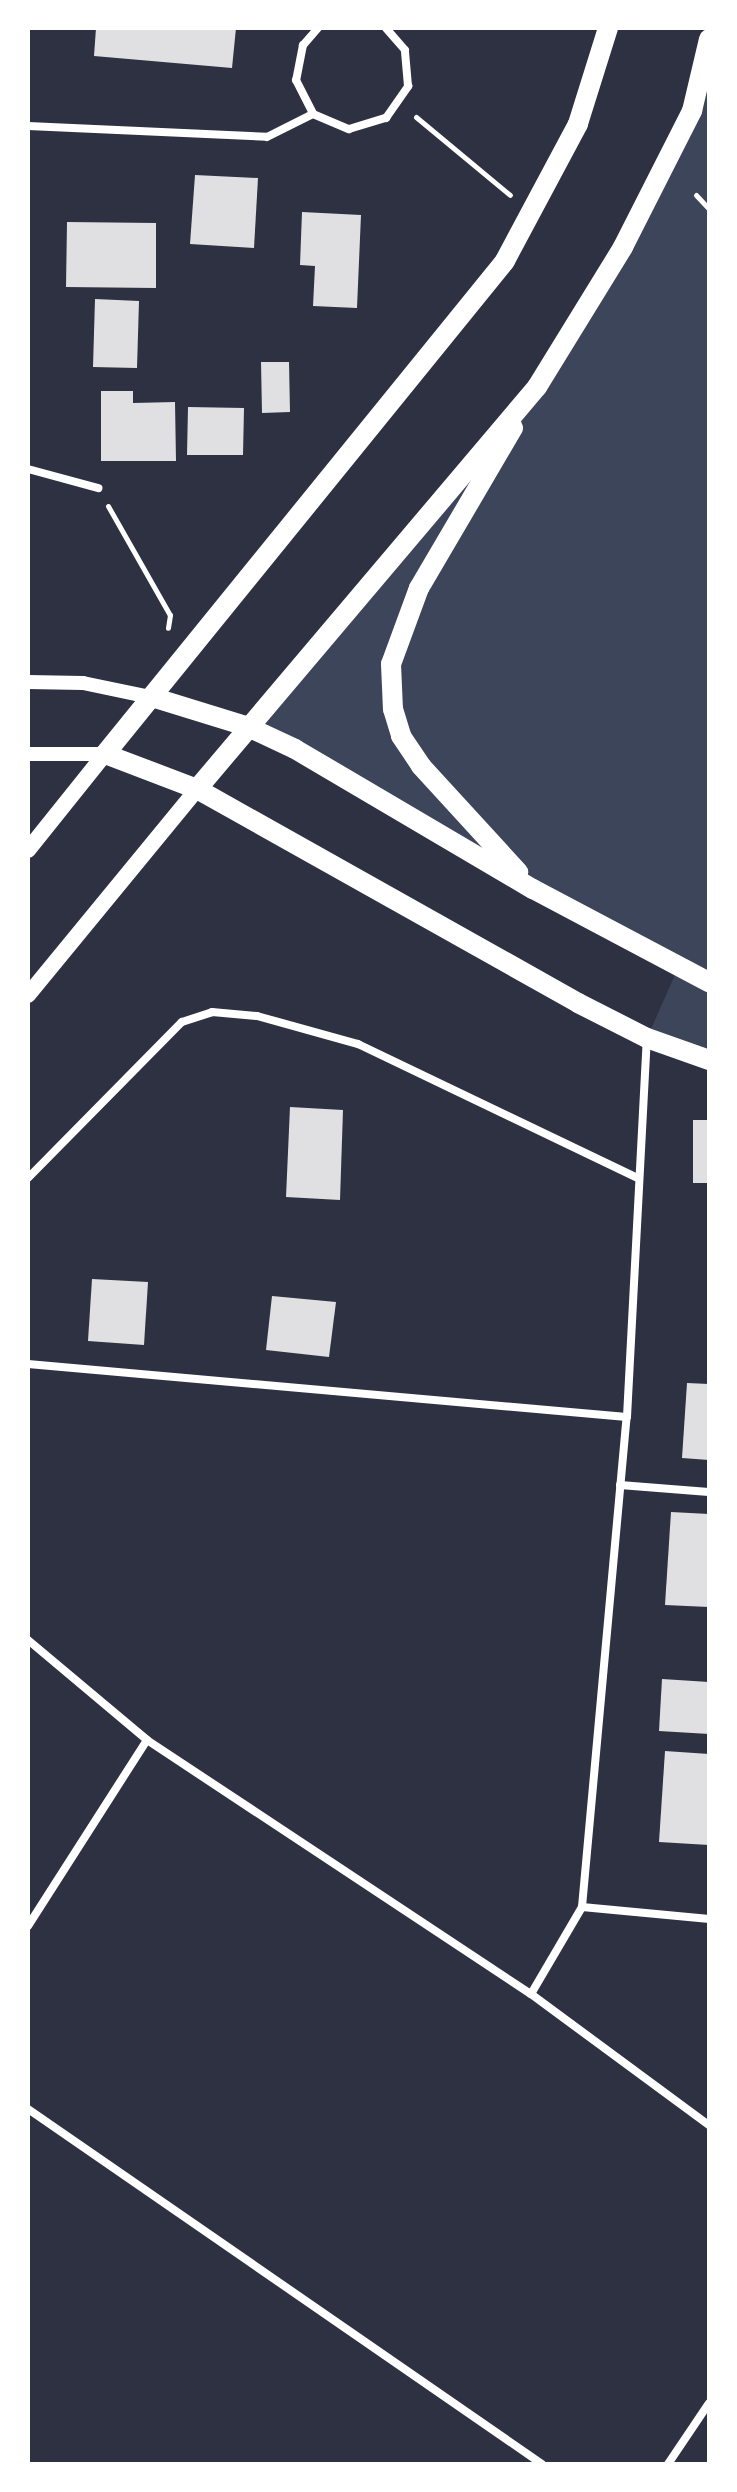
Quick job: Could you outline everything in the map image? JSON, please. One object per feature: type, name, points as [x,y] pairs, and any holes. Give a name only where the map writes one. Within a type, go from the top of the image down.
[{"type":"main road","points":[[28,850],[105,754],[155,698],[505,261],[578,124],[608,28]]},
{"type":"main road","points":[[533,889],[421,766],[401,736],[393,709],[391,664],[419,588],[623,247],[692,111],[709,39]]},
{"type":"main road","points":[[28,995],[246,726],[537,387]]},
{"type":"main road","points":[[155,698],[246,726],[295,749],[533,889],[709,982]]},
{"type":"main road","points":[[105,754],[197,789],[647,1038],[709,1060]]},
{"type":"street","points":[[318,28],[296,62],[301,98],[313,114],[339,127],[369,127],[400,104],[409,68],[405,50],[386,28]]},
{"type":"street","points":[[28,126],[267,137],[313,114]]},
{"type":"street","points":[[28,469],[98,488]]},
{"type":"street","points":[[28,682],[83,683],[155,698]]},
{"type":"street","points":[[28,754],[105,754]]},
{"type":"street","points":[[28,1178],[182,1022],[212,1012],[257,1016],[358,1044],[636,1177]]},
{"type":"street","points":[[531,1994],[582,1907],[627,1417],[636,1177],[647,1038]]},
{"type":"street","points":[[28,1364],[627,1417]]},
{"type":"street","points":[[620,1485],[709,1492]]},
{"type":"street","points":[[28,1640],[147,1740],[531,1994],[709,2125]]},
{"type":"street","points":[[28,1926],[147,1740]]},
{"type":"street","points":[[582,1907],[709,1919]]},
{"type":"street","points":[[28,2109],[542,2464]]},
{"type":"street","points":[[668,2464],[709,2403]]},
{"type":"path","points":[[400,104],[531,213]]},
{"type":"path","points":[[696,195],[709,209]]},
{"type":"path","points":[[98,488],[170,615],[165,643]]},
{"type":"shaded area","points":[[709,39],[709,1060],[647,1038],[678,968],[246,726],[537,387],[692,111]]},
{"type":"building","points":[[96,28],[236,28],[232,68],[94,56]]},
{"type":"building","points":[[195,175],[258,178],[254,248],[190,244]]},
{"type":"building","points":[[302,212],[361,215],[357,308],[313,306],[315,266],[300,265]]},
{"type":"building","points":[[67,222],[156,223],[156,288],[66,287]]},
{"type":"building","points":[[95,299],[139,301],[137,368],[93,367]]},
{"type":"building","points":[[261,362],[289,362],[290,412],[262,413]]},
{"type":"building","points":[[101,391],[133,391],[133,403],[175,402],[176,461],[101,461]]},
{"type":"building","points":[[188,407],[244,408],[243,455],[187,455]]},
{"type":"building","points":[[290,1107],[343,1110],[340,1200],[286,1197]]},
{"type":"building","points":[[693,1120],[709,1120],[709,1183],[693,1183]]},
{"type":"building","points":[[92,1279],[148,1282],[144,1345],[88,1341]]},
{"type":"building","points":[[272,1296],[336,1302],[329,1357],[266,1350]]},
{"type":"building","points":[[687,1383],[709,1384],[709,1460],[682,1458]]},
{"type":"building","points":[[671,1512],[709,1514],[709,1607],[665,1605]]},
{"type":"building","points":[[662,1679],[709,1682],[709,1734],[659,1731]]},
{"type":"building","points":[[665,1751],[709,1754],[709,1845],[659,1842]]}]
